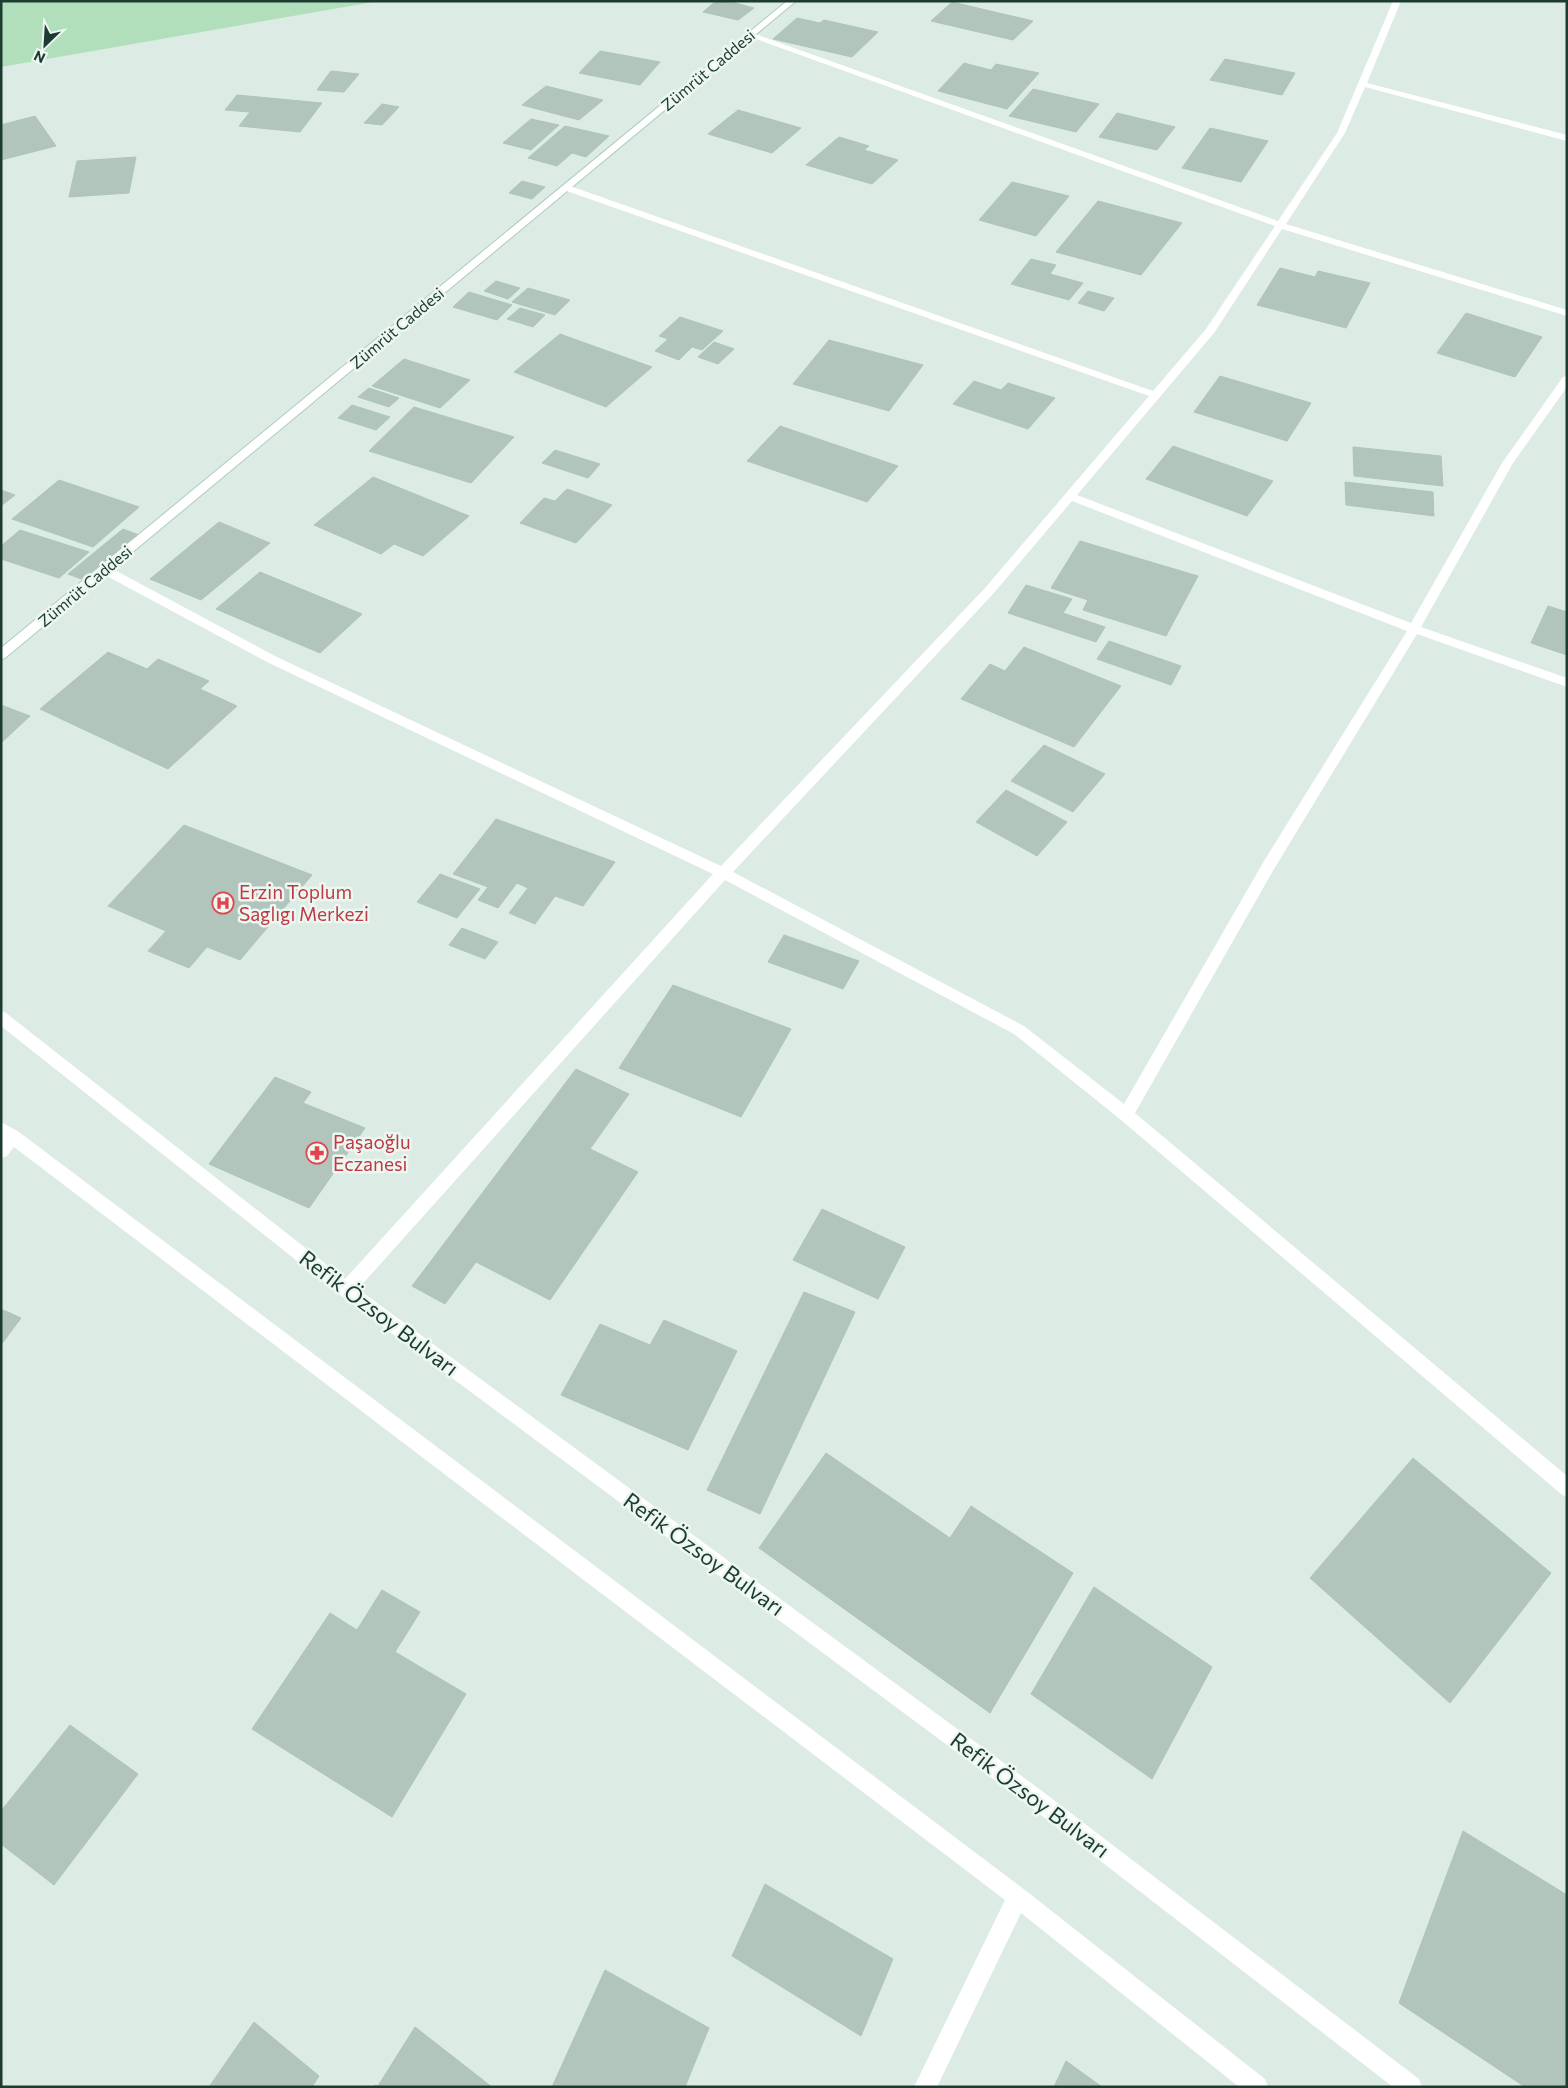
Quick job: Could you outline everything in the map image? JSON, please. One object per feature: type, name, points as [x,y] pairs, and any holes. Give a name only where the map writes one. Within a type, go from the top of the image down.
[{"type":"street","name":"Zümrüt Caddesi","points":[[1,656],[792,1]]},
{"type":"street","points":[[346,1290],[723,873],[990,591],[1210,331],[1341,133],[1396,1]]},
{"type":"street","points":[[749,35],[1280,225],[1567,313]]},
{"type":"street","points":[[1362,84],[1567,138]]},
{"type":"street","points":[[567,188],[1155,395]]},
{"type":"street","points":[[1126,1115],[1268,866],[1414,629],[1508,463],[1567,379]]},
{"type":"street","points":[[1069,496],[1414,629],[1567,682]]},
{"type":"street","points":[[105,570],[273,660],[723,873],[1019,1030],[1126,1115],[1567,1488]]},
{"type":"street","name":"Refik Özsoy Bulvarı","points":[[1,1017],[346,1290],[1035,1798],[1411,2087]]},
{"type":"street","points":[[5,1139],[1018,1896],[1257,2087]]},
{"type":"street","points":[[925,2087],[1018,1896]]},
{"type":"green space","points":[[1,1],[379,1],[1,67]]},
{"type":"building","points":[[716,1],[728,1],[754,8],[738,20],[703,12]]},
{"type":"building","points":[[952,2],[1033,21],[1013,40],[931,21]]},
{"type":"building","points":[[797,18],[820,23],[824,20],[878,32],[852,57],[773,39]]},
{"type":"building","points":[[600,51],[660,62],[640,85],[579,73]]},
{"type":"building","points":[[1225,59],[1295,73],[1282,95],[1210,80]]},
{"type":"building","points":[[964,63],[991,70],[996,64],[1039,73],[1007,109],[938,91]]},
{"type":"building","points":[[331,71],[359,74],[344,92],[317,90]]},
{"type":"building","points":[[546,86],[603,100],[579,120],[522,105]]},
{"type":"building","points":[[1033,89],[1099,104],[1076,132],[1009,116]]},
{"type":"building","points":[[237,95],[322,103],[300,132],[239,126],[250,112],[225,110]]},
{"type":"building","points":[[382,104],[399,107],[382,125],[364,123]]},
{"type":"building","points":[[738,110],[801,128],[772,153],[708,134]]},
{"type":"building","points":[[1117,113],[1175,127],[1157,150],[1099,137]]},
{"type":"building","points":[[35,116],[56,146],[1,160],[1,125]]},
{"type":"building","points":[[531,119],[559,125],[531,150],[503,143]]},
{"type":"building","points":[[565,126],[609,136],[586,157],[572,153],[557,166],[528,158]]},
{"type":"building","points":[[1210,128],[1268,141],[1241,182],[1182,168]]},
{"type":"building","points":[[839,137],[869,146],[864,150],[898,160],[872,184],[806,165]]},
{"type":"building","points":[[136,157],[129,193],[69,197],[77,161]]},
{"type":"building","points":[[522,181],[545,187],[532,199],[509,193]]},
{"type":"building","points":[[1012,182],[1069,196],[1036,236],[979,220]]},
{"type":"building","points":[[1098,201],[1182,223],[1141,275],[1056,252]]},
{"type":"building","points":[[1031,259],[1056,265],[1050,274],[1083,283],[1069,300],[1011,284]]},
{"type":"building","points":[[1280,268],[1315,277],[1318,271],[1370,283],[1346,328],[1257,305]]},
{"type":"building","points":[[496,281],[520,288],[508,299],[484,291]]},
{"type":"building","points":[[528,288],[570,300],[555,315],[512,302]]},
{"type":"building","points":[[1088,291],[1114,298],[1104,311],[1078,303]]},
{"type":"building","points":[[469,292],[512,305],[497,320],[453,307]]},
{"type":"building","points":[[520,308],[545,315],[533,327],[507,319]]},
{"type":"building","points":[[1466,313],[1542,337],[1515,377],[1437,353]]},
{"type":"building","points":[[680,317],[723,331],[702,350],[692,347],[679,360],[655,351],[668,339],[659,336]]},
{"type":"building","points":[[560,334],[652,367],[606,407],[514,372]]},
{"type":"building","points":[[829,340],[923,365],[889,411],[793,384]]},
{"type":"building","points":[[714,342],[734,349],[718,364],[698,357]]},
{"type":"building","points":[[404,359],[470,380],[440,408],[372,386]]},
{"type":"building","points":[[1220,376],[1311,403],[1287,441],[1194,412]]},
{"type":"building","points":[[974,381],[1001,390],[1008,383],[1055,398],[1028,429],[953,404]]},
{"type":"building","points":[[369,388],[399,398],[389,407],[358,397]]},
{"type":"building","points":[[352,405],[390,417],[376,430],[338,418]]},
{"type":"building","points":[[414,407],[514,437],[471,483],[369,451]]},
{"type":"building","points":[[780,426],[898,466],[867,502],[747,461]]},
{"type":"building","points":[[1173,446],[1273,481],[1247,516],[1146,479]]},
{"type":"building","points":[[1353,447],[1441,456],[1443,486],[1354,476]]},
{"type":"building","points":[[555,450],[600,464],[588,478],[542,463]]},
{"type":"building","points":[[373,477],[469,516],[423,556],[394,544],[381,554],[314,525]]},
{"type":"building","points":[[59,480],[139,507],[93,547],[12,519]]},
{"type":"building","points":[[1345,482],[1433,492],[1434,516],[1346,505]]},
{"type":"building","points":[[567,489],[612,505],[576,543],[520,523],[544,498],[555,501]]},
{"type":"building","points":[[1,490],[15,495],[1,506]]},
{"type":"building","points":[[219,522],[270,543],[201,600],[150,579]]},
{"type":"building","points":[[123,529],[139,535],[84,580],[68,574]]},
{"type":"building","points":[[20,530],[89,552],[59,578],[1,559],[1,546]]},
{"type":"building","points":[[1080,541],[1198,576],[1166,636],[1083,610],[1088,600],[1051,588]]},
{"type":"building","points":[[260,572],[362,614],[320,653],[216,609]]},
{"type":"building","points":[[1026,585],[1072,599],[1063,613],[1105,627],[1096,642],[1008,613]]},
{"type":"building","points":[[1548,606],[1567,612],[1567,655],[1531,643]]},
{"type":"building","points":[[1109,641],[1181,666],[1171,685],[1097,659]]},
{"type":"building","points":[[1024,647],[1121,686],[1074,747],[961,699],[990,664],[1005,671]]},
{"type":"building","points":[[108,652],[147,669],[158,659],[209,681],[200,689],[237,706],[168,769],[40,709]]},
{"type":"building","points":[[1,705],[30,716],[1,743]]},
{"type":"building","points":[[1044,745],[1105,774],[1073,812],[1011,781]]},
{"type":"building","points":[[1006,790],[1067,822],[1037,856],[976,822]]},
{"type":"building","points":[[496,819],[615,862],[583,906],[555,896],[535,924],[509,913],[528,888],[517,883],[498,908],[478,900],[488,887],[453,874]]},
{"type":"building","points":[[184,825],[312,875],[240,960],[207,947],[189,968],[148,951],[166,931],[108,906]]},
{"type":"building","points":[[440,874],[480,889],[457,918],[417,902]]},
{"type":"building","points":[[462,928],[498,942],[485,959],[449,945]]},
{"type":"building","points":[[784,935],[859,961],[843,989],[768,962]]},
{"type":"building","points":[[673,985],[791,1029],[741,1117],[619,1068]]},
{"type":"building","points":[[576,1069],[629,1094],[590,1149],[638,1172],[550,1300],[476,1262],[445,1304],[412,1286]]},
{"type":"building","points":[[275,1077],[311,1092],[303,1103],[365,1128],[309,1208],[209,1164]]},
{"type":"building","points":[[822,1209],[905,1247],[878,1299],[793,1260]]},
{"type":"building","points":[[804,1292],[855,1312],[760,1514],[707,1490]]},
{"type":"building","points":[[1,1309],[21,1318],[1,1345]]},
{"type":"building","points":[[664,1320],[737,1351],[688,1450],[561,1395],[600,1324],[650,1345]]},
{"type":"building","points":[[826,1453],[950,1538],[971,1506],[1073,1573],[990,1713],[759,1548]]},
{"type":"building","points":[[1413,1458],[1551,1573],[1450,1703],[1310,1578]]},
{"type":"building","points":[[1094,1587],[1212,1667],[1152,1779],[1031,1694]]},
{"type":"building","points":[[382,1590],[420,1612],[395,1652],[466,1694],[392,1817],[252,1729],[330,1613],[357,1630]]},
{"type":"building","points":[[70,1725],[138,1774],[54,1885],[1,1844],[1,1811]]},
{"type":"building","points":[[1463,1831],[1567,1895],[1567,2087],[1525,2087],[1399,2003]]},
{"type":"building","points":[[765,1884],[893,1959],[861,2036],[732,1956]]},
{"type":"building","points":[[605,1970],[709,2028],[685,2087],[552,2087]]},
{"type":"building","points":[[254,2022],[319,2076],[312,2087],[209,2087]]},
{"type":"building","points":[[415,2027],[492,2087],[374,2087],[375,2085],[378,2086]]},
{"type":"building","points":[[1066,2061],[1102,2087],[1054,2087]]},
{"type":"place","name":"Erzin Toplum Saglıgı Merkezi","points":[[223,903]]},
{"type":"place","name":"Paşaoğlu Eczanesi","points":[[317,1153]]}]
